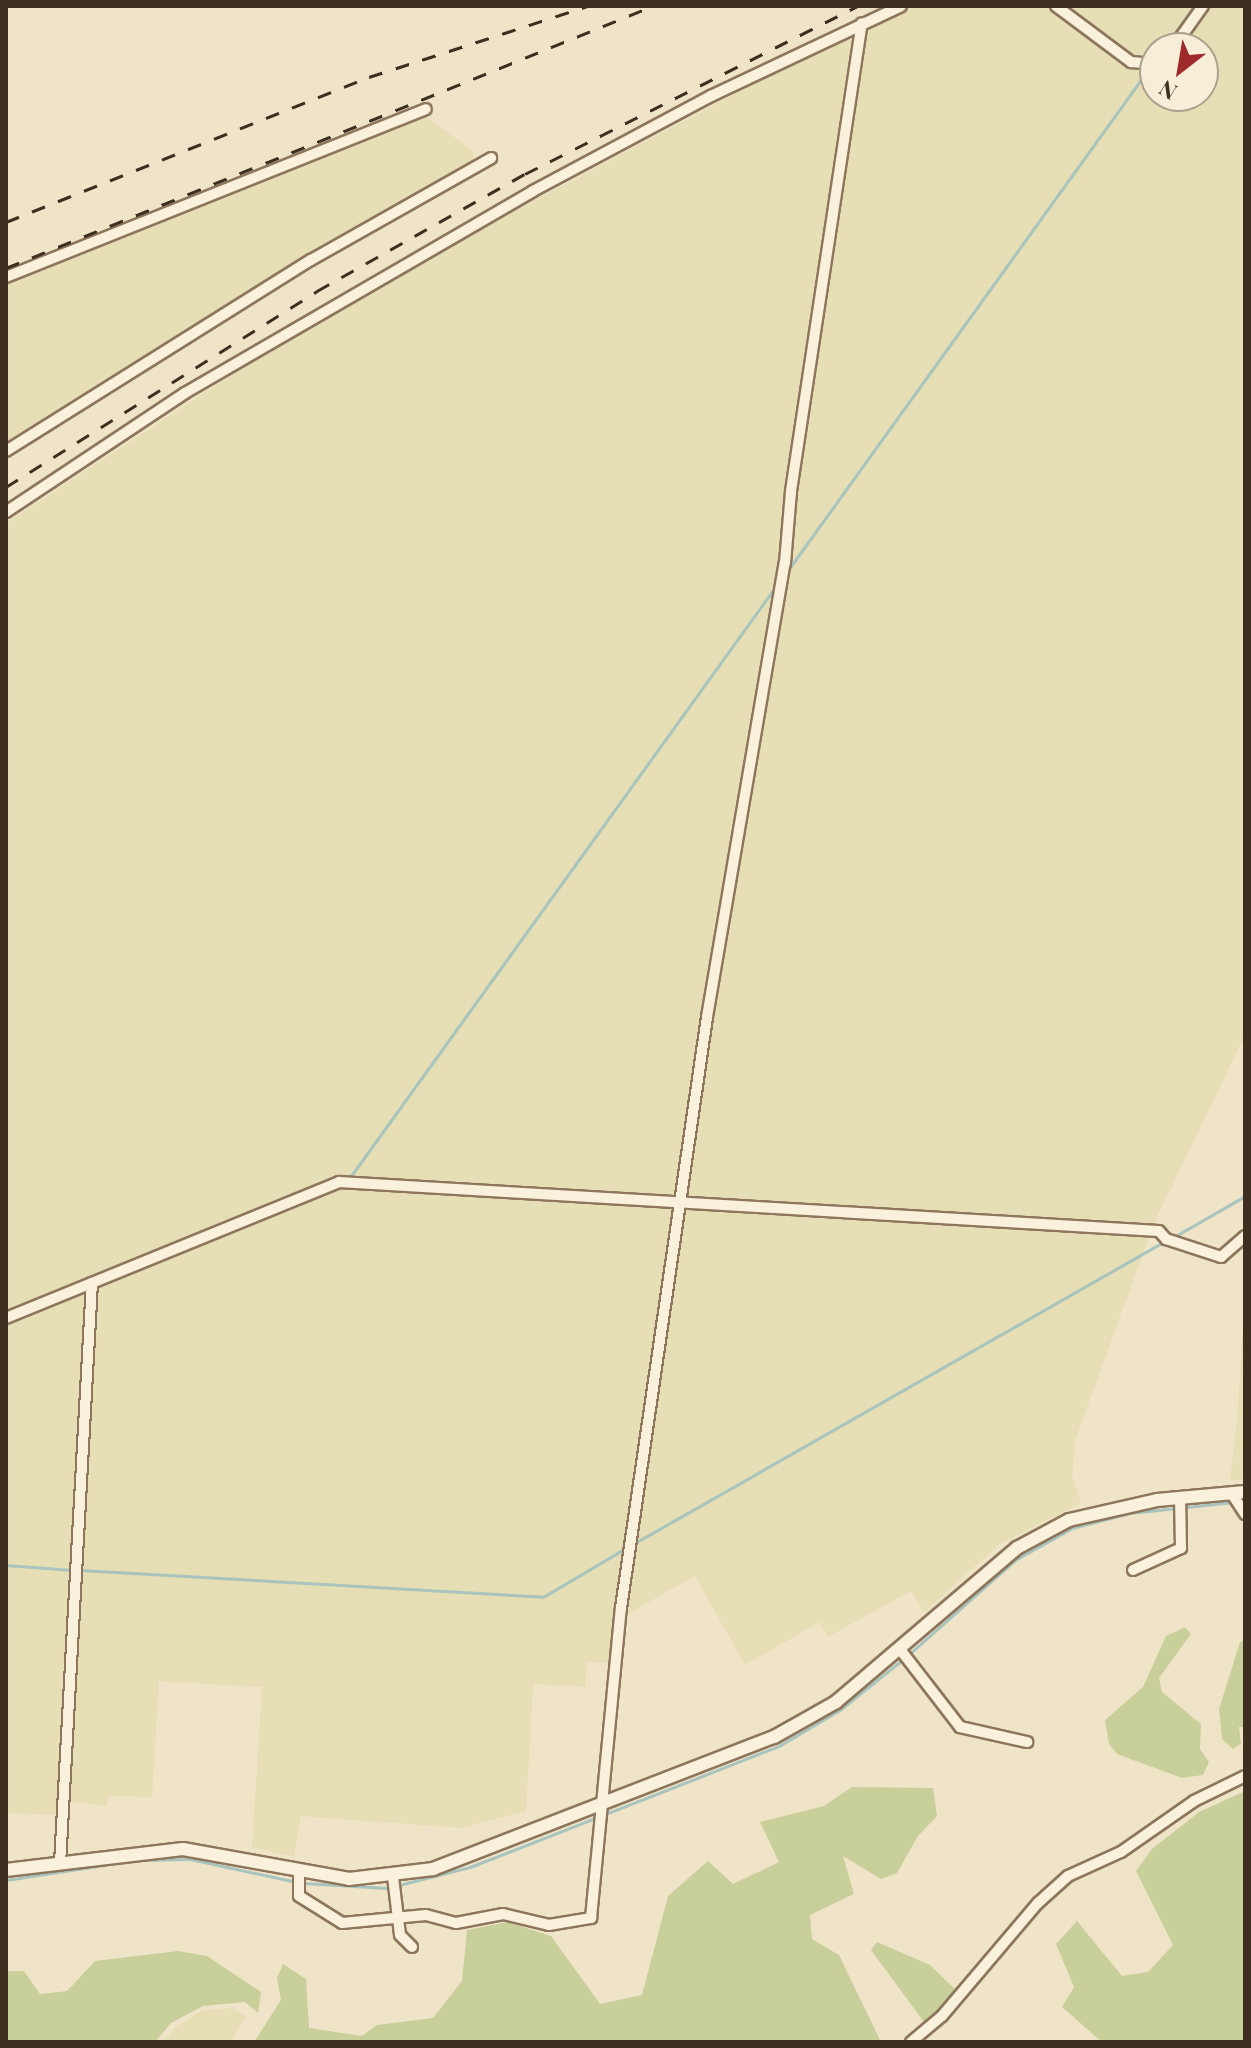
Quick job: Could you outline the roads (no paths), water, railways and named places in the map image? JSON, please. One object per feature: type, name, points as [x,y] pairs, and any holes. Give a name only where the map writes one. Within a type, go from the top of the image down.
[{"type":"street","points":[[6,512],[185,393],[368,284],[711,96],[901,6]]},
{"type":"street","points":[[1056,6],[1131,62],[1139,63]]},
{"type":"street","points":[[1184,32],[1203,6]]},
{"type":"street","points":[[299,1874],[299,1896],[329,1918],[342,1923],[431,1915],[456,1923],[503,1914],[549,1925],[591,1918],[621,1608],[736,836],[785,563],[791,491],[862,23]]},
{"type":"street","points":[[6,277],[426,109]]},
{"type":"street","points":[[6,451],[311,260],[491,158]]},
{"type":"street","points":[[6,1318],[340,1181],[1159,1231],[1166,1239],[1221,1257],[1245,1236]]},
{"type":"street","points":[[60,1864],[92,1283]]},
{"type":"street","points":[[6,1870],[183,1849],[231,1855],[299,1874],[349,1879],[393,1877],[473,1856],[774,1737],[836,1702],[1017,1548],[1041,1533],[1098,1511],[1180,1498],[1238,1493],[1245,1514]]},
{"type":"street","points":[[1133,1570],[1181,1548],[1180,1498]]},
{"type":"street","points":[[899,1648],[960,1727],[1027,1742]]},
{"type":"street","points":[[911,2042],[942,2016],[1038,1903],[1068,1876],[1121,1852],[1194,1801],[1245,1776]]},
{"type":"street","points":[[393,1877],[402,1941],[412,1947]]},
{"type":"waterway","points":[[1175,32],[1194,6]]},
{"type":"waterway","points":[[788,570],[1139,82]]},
{"type":"waterway","points":[[348,1180],[776,586]]},
{"type":"waterway","points":[[294,1206],[343,1186]]},
{"type":"waterway","points":[[1172,1238],[1245,1196]]},
{"type":"waterway","points":[[633,1544],[1165,1241]]},
{"type":"waterway","points":[[908,1655],[1015,1560],[1072,1528],[1130,1513],[1233,1502]]},
{"type":"waterway","points":[[80,1570],[543,1597],[626,1548]]},
{"type":"waterway","points":[[6,1565],[72,1570]]},
{"type":"waterway","points":[[304,1883],[387,1888],[470,1867],[779,1746],[841,1709],[902,1660]]},
{"type":"waterway","points":[[6,1880],[137,1860],[190,1859],[296,1882]]},
{"type":"railway","points":[[6,222],[369,77],[587,6]]},
{"type":"railway","points":[[6,268],[653,6]]},
{"type":"railway","points":[[6,487],[317,291],[525,174],[858,6]]}]
